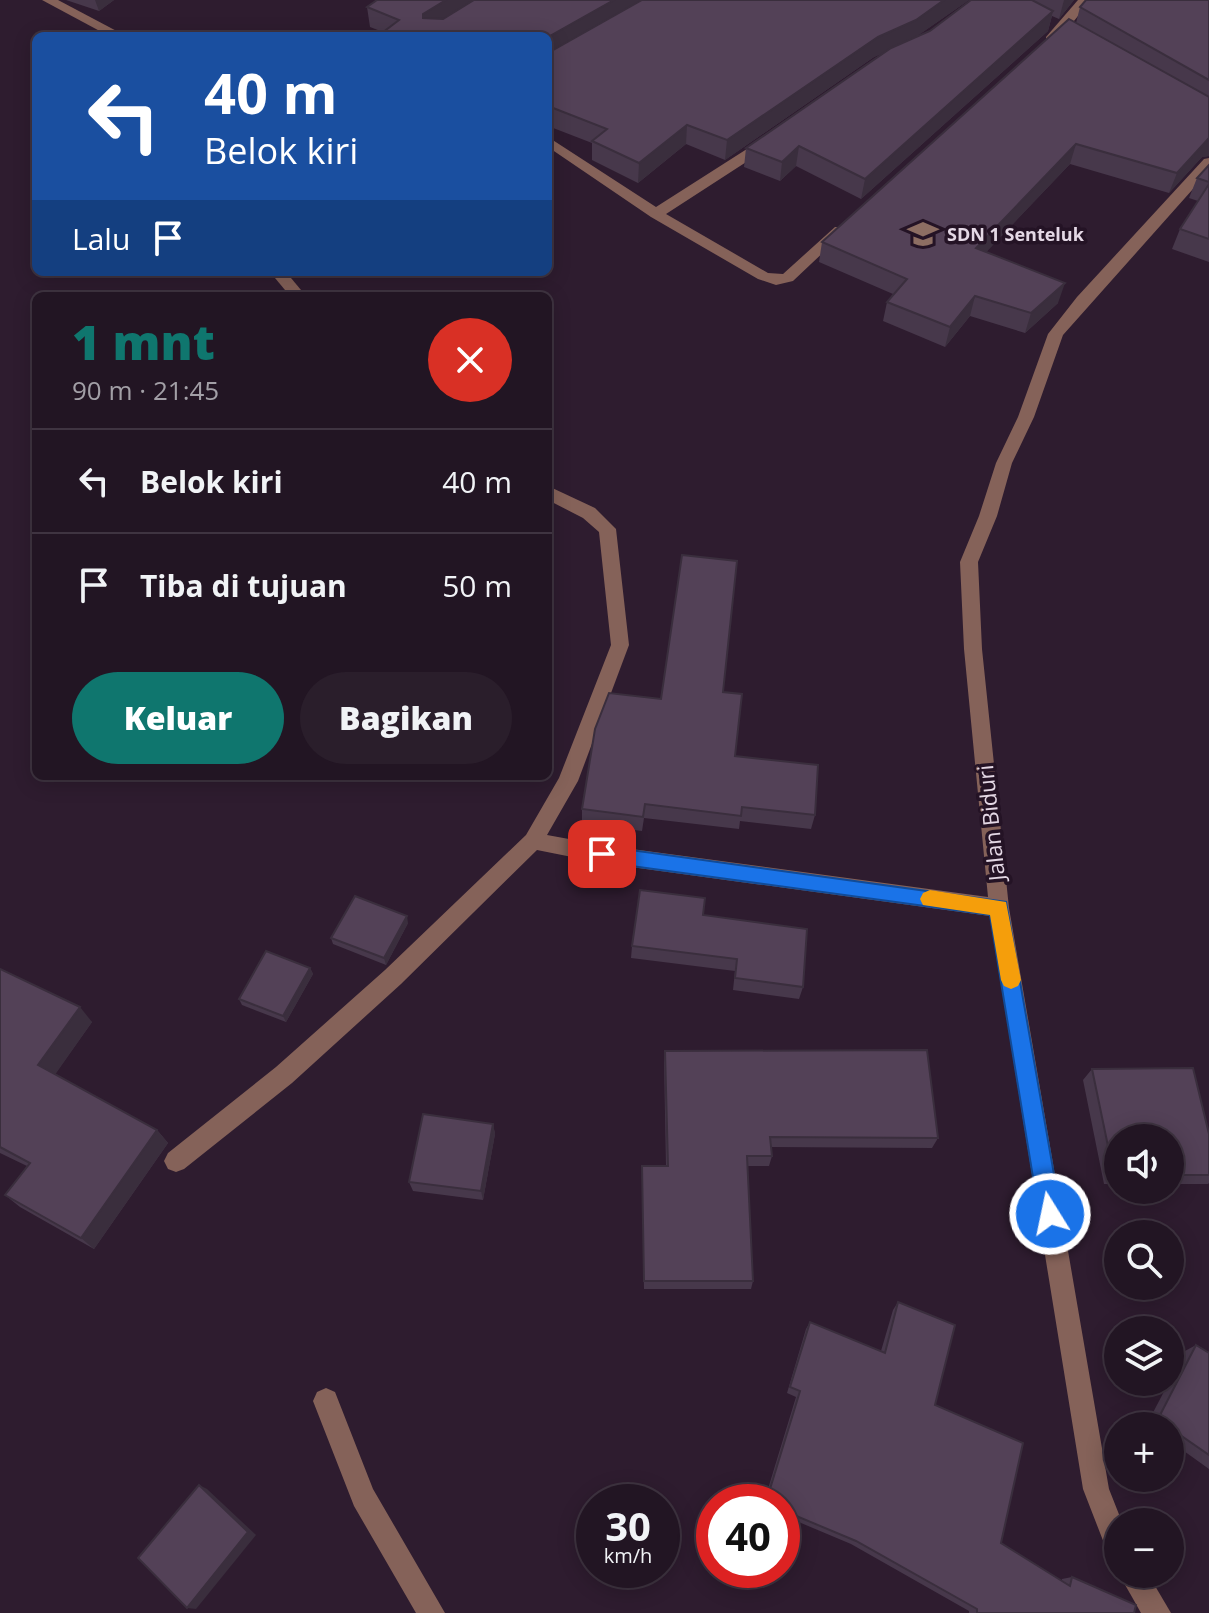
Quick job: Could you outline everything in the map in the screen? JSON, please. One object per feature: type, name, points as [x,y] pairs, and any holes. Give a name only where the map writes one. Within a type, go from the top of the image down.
[{"type":"street","points":[[48,0],[111,32]]},
{"type":"street","points":[[1040,50],[1063,30],[1085,0]]},
{"type":"street","points":[[656,214],[778,135]]},
{"type":"street","points":[[552,144],[656,214],[744,266],[776,280],[788,278],[851,220]]},
{"type":"street","name":"Jalan Biduri","points":[[1104,1510],[1096,1489],[999,908],[973,649],[969,562],[988,516],[1004,463],[1026,417],[1056,334],[1082,301],[1209,162]]},
{"type":"street","points":[[281,276],[295,292]]},
{"type":"street","points":[[176,1161],[284,1075],[371,997],[533,841],[568,781],[620,645],[607,529],[589,513],[552,494]]},
{"type":"street","points":[[533,841],[602,854],[999,908]]},
{"type":"street","points":[[326,1401],[363,1497],[431,1613]]},
{"type":"street","points":[[1141,1588],[1157,1613]]},
{"type":"building","points":[[377,0],[446,0],[423,14],[423,18],[443,19],[474,0],[614,0],[552,35],[552,32],[383,32],[399,20],[367,7]]},
{"type":"building","points":[[642,0],[944,0],[916,20],[878,37],[727,140],[687,125],[639,163],[592,141],[607,129],[552,108],[552,51]]},
{"type":"building","points":[[971,0],[1032,0],[1053,11],[865,179],[799,146],[782,162],[746,148],[891,48],[930,31]]},
{"type":"building","points":[[1086,0],[1209,0],[1209,80],[1080,7]]},
{"type":"building","points":[[1069,19],[1209,97],[1209,138],[1177,173],[1076,144],[976,248],[1065,283],[1031,313],[975,296],[950,327],[887,302],[907,279],[822,242]]},
{"type":"building","points":[[1209,165],[1209,182],[1197,178]]},
{"type":"building","points":[[1209,184],[1209,239],[1180,229]]},
{"type":"building","points":[[682,555],[737,561],[723,692],[742,694],[735,756],[818,765],[815,815],[742,807],[741,816],[645,804],[643,817],[582,809],[595,729],[609,693],[661,699]]},
{"type":"building","points":[[640,890],[705,898],[703,915],[807,929],[803,987],[735,978],[737,959],[632,946]]},
{"type":"building","points":[[355,896],[407,916],[384,958],[331,938]]},
{"type":"building","points":[[266,951],[310,968],[283,1016],[239,999]]},
{"type":"building","points":[[0,969],[80,1007],[38,1065],[157,1130],[81,1238],[5,1195],[30,1163],[0,1147]]},
{"type":"building","points":[[927,1050],[938,1138],[770,1137],[772,1156],[747,1156],[753,1281],[644,1281],[642,1166],[668,1166],[665,1051]]},
{"type":"building","points":[[1193,1068],[1209,1134],[1209,1175],[1184,1175],[1184,1124],[1104,1124],[1104,1127],[1092,1069]]},
{"type":"building","points":[[423,1114],[493,1124],[481,1191],[409,1182]]},
{"type":"building","points":[[898,1302],[955,1325],[935,1405],[1023,1443],[1001,1543],[1070,1586],[1072,1577],[1136,1605],[1134,1613],[977,1613],[977,1609],[856,1541],[800,1518],[800,1484],[772,1484],[800,1391],[790,1387],[810,1322],[885,1353]]},
{"type":"building","points":[[1196,1345],[1209,1353],[1209,1455],[1184,1438],[1184,1412],[1162,1412],[1170,1396],[1184,1396],[1184,1368]]},
{"type":"building","points":[[199,1485],[248,1532],[187,1608],[138,1558]]},
{"type":"slow traffic","points":[[930,899],[999,908],[1011,980]]},
{"type":"place","name":"SDN 1 Senteluk","points":[[923,234]]},
{"type":"route","points":[[602,854],[999,908],[1050,1214]]}]
